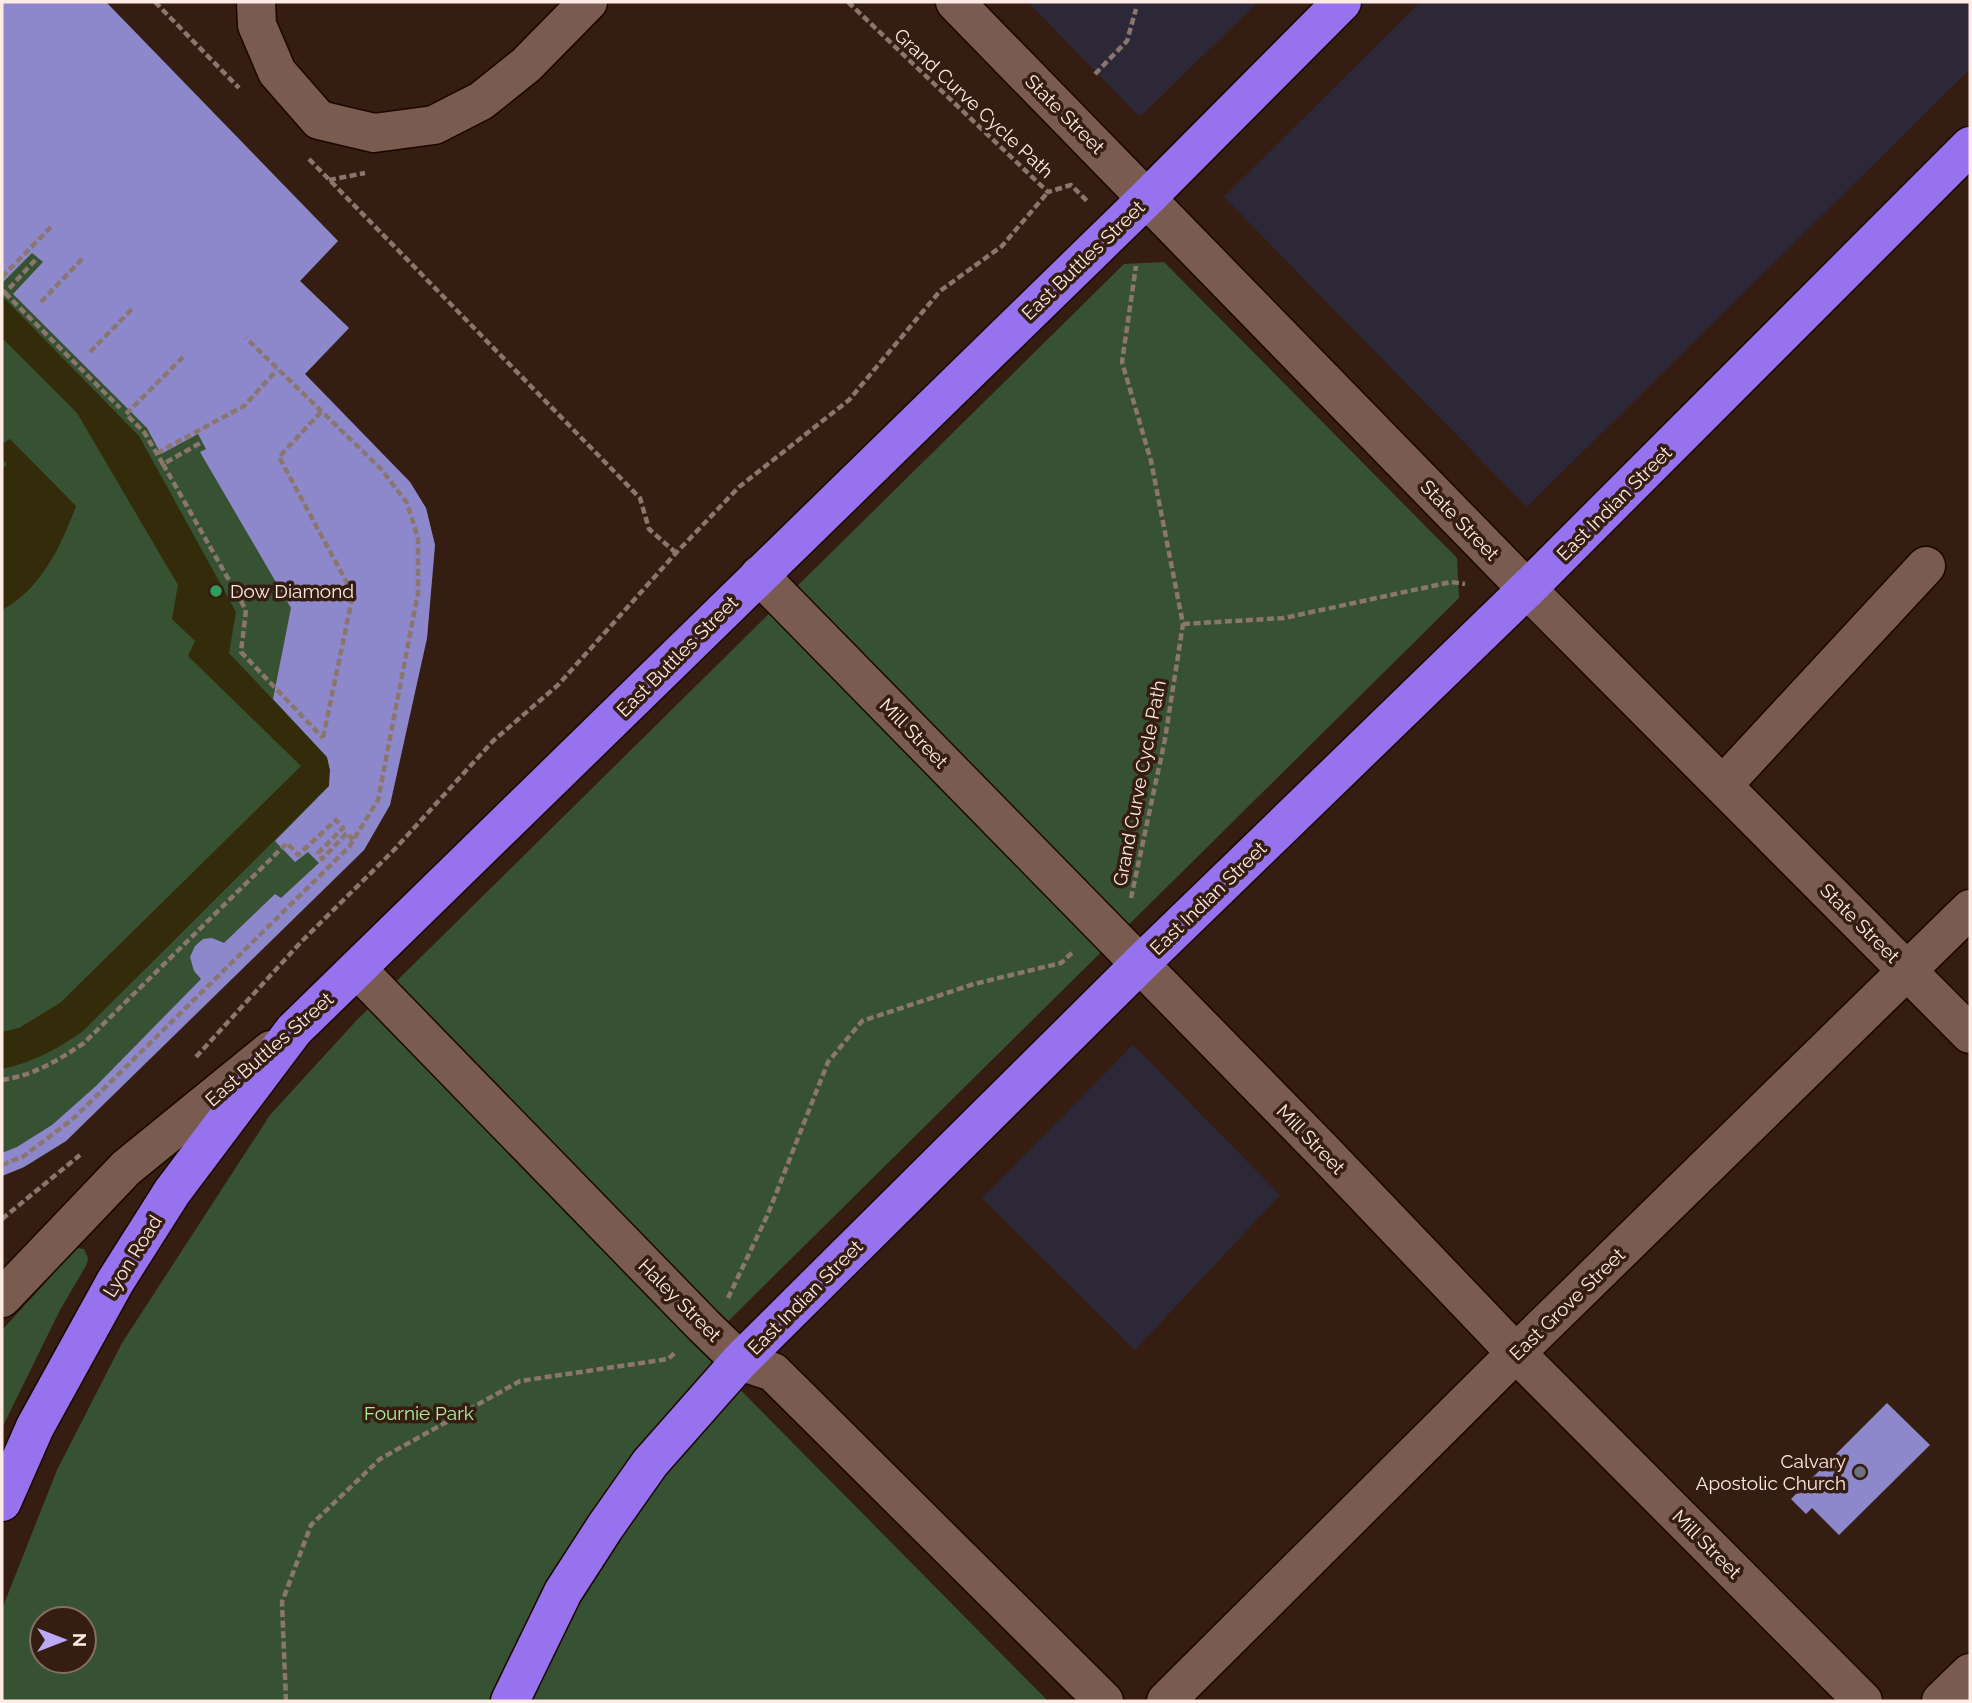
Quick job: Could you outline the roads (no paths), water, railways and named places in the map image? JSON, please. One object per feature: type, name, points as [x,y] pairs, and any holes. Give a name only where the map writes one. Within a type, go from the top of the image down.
[{"type":"highway","name":"East Buttles Street","points":[[294,1030],[1116,228],[1342,2]]},
{"type":"highway","name":"East Indian Street","points":[[510,1701],[563,1592],[605,1527],[650,1463],[740,1361],[1140,964],[1528,589],[1970,146]]},
{"type":"highway","name":"Lyon Road","points":[[2,1502],[35,1427],[115,1282],[172,1192],[294,1030]]},
{"type":"street","points":[[256,2],[257,24],[277,72],[319,120],[374,133],[434,125],[481,101],[526,65],[588,2]]},
{"type":"street","name":"State Street","points":[[955,2],[1528,589],[1970,1034]]},
{"type":"street","points":[[1723,785],[1926,566]]},
{"type":"street","name":"Mill Street","points":[[759,575],[1517,1353],[1863,1701]]},
{"type":"street","name":"East Grove Street","points":[[1166,1701],[1970,909]]},
{"type":"street","name":"Haley Street","points":[[358,970],[704,1326],[740,1361],[773,1373],[1104,1701]]},
{"type":"street","name":"East Buttles Street","points":[[2,1298],[126,1168],[294,1030]]},
{"type":"street","points":[[1941,1701],[1970,1673]]},
{"type":"place","name":"Dow Diamond","points":[[216,591]]},
{"type":"place","name":"Calvary Apostolic Church","points":[[1860,1472]]},
{"type":"park label","name":"Fournie Park","points":[[419,1413]]}]
